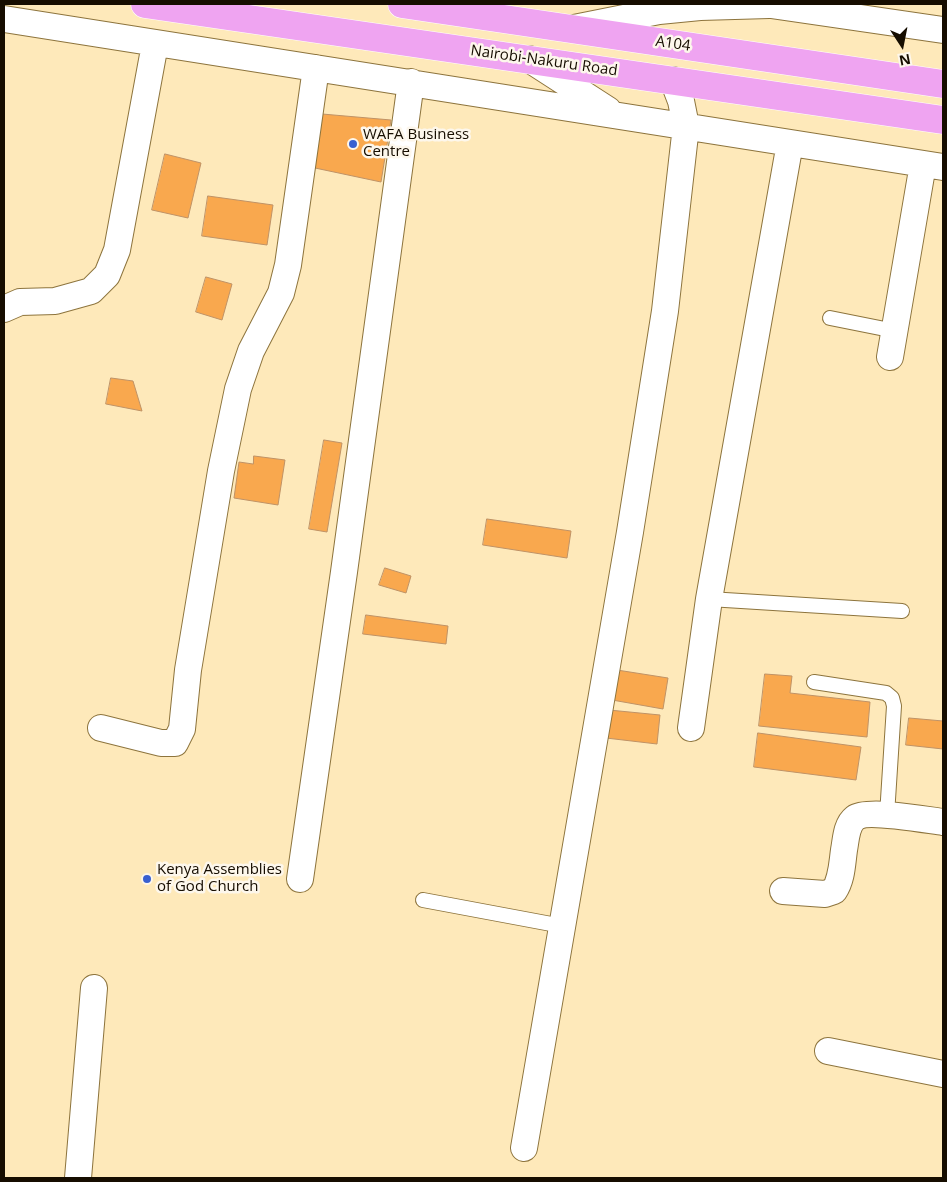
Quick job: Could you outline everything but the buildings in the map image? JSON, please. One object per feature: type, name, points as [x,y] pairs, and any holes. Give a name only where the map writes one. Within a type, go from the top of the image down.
[{"type":"highway","name":"Nairobi-Nakuru Road","points":[[145,4],[943,120]]},
{"type":"highway","name":"A104","points":[[402,4],[943,84]]},
{"type":"street","points":[[571,29],[659,11],[767,4],[943,30]]},
{"type":"street","points":[[187,48],[188,10]]},
{"type":"street","points":[[4,19],[933,165],[890,357]]},
{"type":"street","points":[[4,309],[20,302],[55,300],[90,291],[107,275],[117,250],[155,44]]},
{"type":"street","points":[[529,59],[618,116]]},
{"type":"street","points":[[100,728],[161,742],[175,743],[182,729],[188,670],[226,444],[238,389],[251,351],[281,293],[288,265],[316,68]]},
{"type":"street","points":[[524,1148],[630,532],[665,311],[686,126],[681,101],[673,80]]},
{"type":"street","points":[[300,880],[346,562],[411,82]]},
{"type":"street","points":[[691,728],[708,599],[790,142]]},
{"type":"street","points":[[783,891],[825,894],[834,891],[840,878],[850,823],[856,817],[868,814],[887,815],[943,822]]},
{"type":"street","points":[[78,1178],[94,988]]},
{"type":"street","points":[[828,1051],[943,1074]]},
{"type":"lane","points":[[830,318],[895,331]]},
{"type":"lane","points":[[708,599],[902,611]]},
{"type":"lane","points":[[814,682],[886,693],[892,698],[894,706],[887,815]]},
{"type":"lane","points":[[423,900],[562,926]]},
{"type":"place","name":"WAFA Business Centre","points":[[353,144]]},
{"type":"place","name":"Kenya Assemblies of God Church","points":[[147,879]]}]
